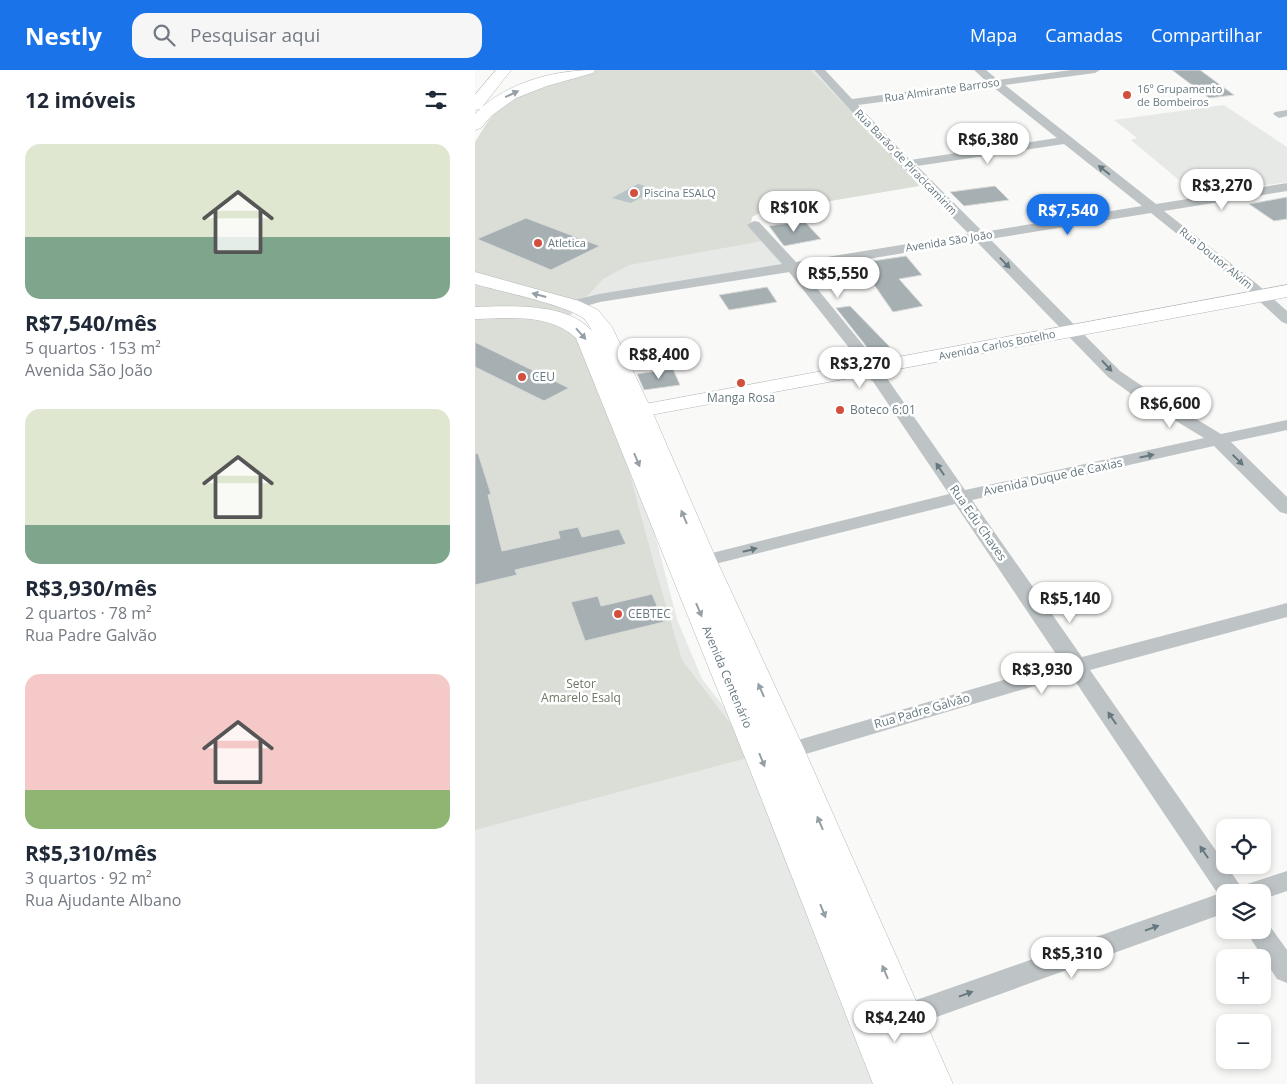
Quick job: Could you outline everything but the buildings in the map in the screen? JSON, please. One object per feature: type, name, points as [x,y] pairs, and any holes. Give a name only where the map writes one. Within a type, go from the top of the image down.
[{"type":"highway","points":[[475,98],[494,70]]},
{"type":"highway","points":[[475,105],[504,70]]},
{"type":"highway","points":[[510,70],[523,76],[572,75]]},
{"type":"highway","points":[[475,125],[495,103],[515,92],[588,70]]},
{"type":"highway","points":[[475,278],[572,305],[591,314],[601,327],[631,409]]},
{"type":"highway","name":"Avenida Centenário","points":[[475,313],[521,312],[554,317],[582,332],[631,409],[789,750],[887,1023],[893,1084]]},
{"type":"highway","name":"Avenida Centenário","points":[[631,409],[769,777],[887,1023],[933,1084]]},
{"type":"main road","name":"Avenida Carlos Botelho","points":[[1257,292],[1287,281]]},
{"type":"main road","name":"Avenida Carlos Botelho","points":[[631,409],[1257,292],[1287,291]]},
{"type":"street","name":"Rua Barão de Piracicamirim","points":[[819,70],[906,164],[1114,374],[1127,385],[1218,440],[1287,508]]},
{"type":"street","name":"Rua Doutor Alvim","points":[[979,70],[1257,292],[1287,319]]},
{"type":"street","name":"Rua Almirante Barroso","points":[[849,103],[994,82],[1095,70]]},
{"type":"street","points":[[906,164],[1065,140]]},
{"type":"street","name":"Avenida São João","points":[[572,305],[612,296],[792,266],[1287,187]]},
{"type":"street","points":[[754,225],[792,266],[860,351]]},
{"type":"street","name":"Avenida São João","points":[[591,314],[598,301],[612,296]]},
{"type":"street","name":"Rua Edu Chaves","points":[[878,376],[1226,884]]},
{"type":"street","name":"Avenida Duque de Caxias","points":[[703,562],[959,497],[1287,425]]},
{"type":"street","name":"Rua Padre Galvão","points":[[789,750],[1077,666],[1287,610]]},
{"type":"street","points":[[1271,886],[1287,881]]},
{"type":"street","points":[[887,1023],[1216,905]]},
{"type":"street","points":[[1264,939],[1287,971]]},
{"type":"shaded area","points":[[605,70],[814,70],[923,185],[759,213],[752,217],[751,223],[791,272],[589,302],[561,322],[632,447],[677,619],[702,679],[759,752],[883,1084],[475,1084],[475,141],[499,113]]},
{"type":"shaded area","points":[[1224,105],[1287,147],[1287,182],[1198,196],[1131,140],[1137,138],[1114,120]]},
{"type":"shaded area","name":"Piscina ESALQ","points":[[638,184],[657,189],[631,203],[612,198]]},
{"type":"green space","name":"Setor Amarelo Esalq","points":[[591,70],[811,70],[906,168],[919,186],[759,213],[752,217],[751,222],[763,241],[629,265],[603,279],[565,320],[572,325],[617,427],[682,660],[755,756],[475,830],[475,143],[492,116],[516,97],[540,86]]},
{"type":"tunnel","points":[[860,351],[878,377]]},
{"type":"place","name":"16º Grupamento de Bombeiros","points":[[1127,95]]},
{"type":"place","name":"Piscina ESALQ","points":[[634,193]]},
{"type":"place","name":"Atletica","points":[[538,243]]},
{"type":"place","name":"CEU","points":[[522,377]]},
{"type":"place","name":"Manga Rosa","points":[[741,383]]},
{"type":"place","name":"Boteco 6:01","points":[[840,410]]},
{"type":"place","name":"CEBTEC","points":[[618,614]]}]
